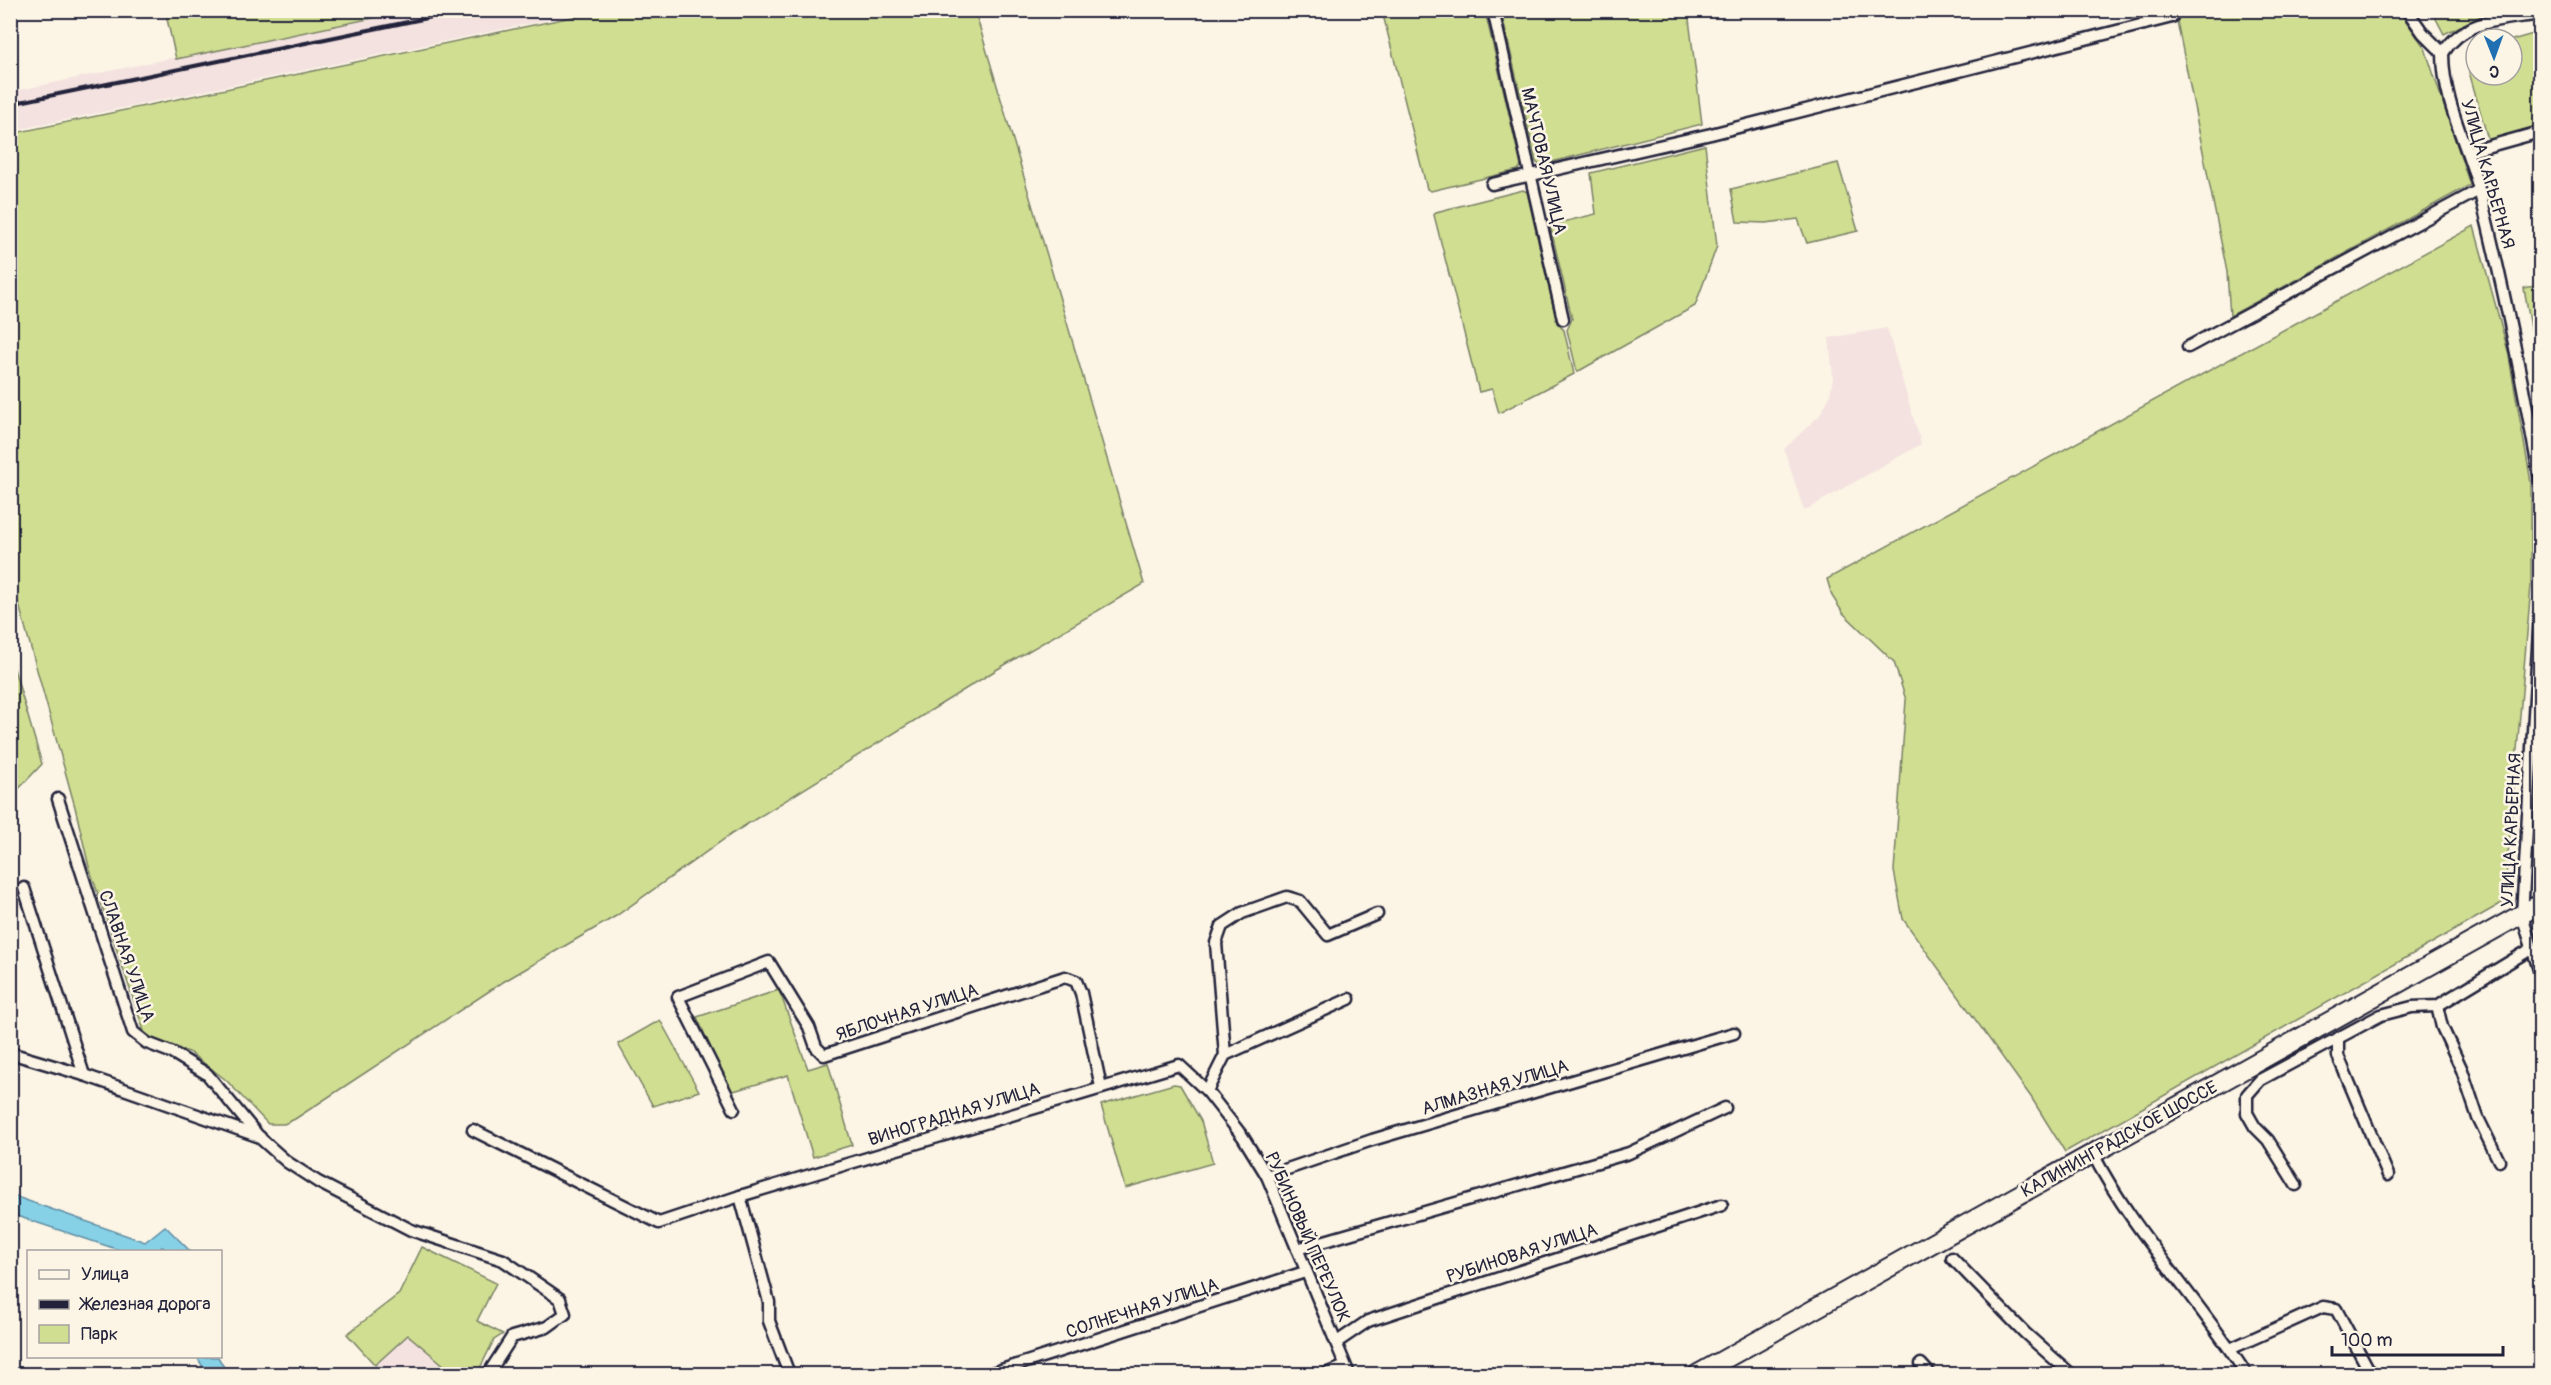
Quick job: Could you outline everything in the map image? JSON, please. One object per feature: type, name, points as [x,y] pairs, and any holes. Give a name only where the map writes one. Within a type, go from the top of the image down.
[{"type":"main road","name":"КАЛИНИНГРАДСКОЕ ШОССЕ","points":[[1698,1374],[2541,904]]},
{"type":"street","name":"МАЧТОВАЯ УЛИЦА","points":[[1493,10],[1563,319]]},
{"type":"street","points":[[2407,10],[2423,33],[2443,53],[2450,41],[2471,27],[2491,20],[2541,14]]},
{"type":"street","points":[[1492,184],[1711,134],[2172,17]]},
{"type":"street","name":"УЛИЦА КАРЬЕРНАЯ","points":[[2443,53],[2443,73],[2451,113],[2468,152],[2506,301],[2541,480]]},
{"type":"street","points":[[2468,152],[2541,132]]},
{"type":"street","points":[[2188,347],[2479,190]]},
{"type":"street","name":"УЛИЦА КАРЬЕРНАЯ","points":[[2541,614],[2522,915],[2531,949],[2541,973]]},
{"type":"street","name":"СЛАВНАЯ УЛИЦА","points":[[58,799],[133,1032],[147,1044],[173,1053],[207,1074],[260,1137],[287,1162],[318,1182],[411,1230],[502,1260],[560,1299],[565,1314],[547,1327],[512,1337],[488,1374]]},
{"type":"street","points":[[24,888],[84,1075]]},
{"type":"street","points":[[1207,1091],[1225,1055],[1216,943],[1222,926],[1242,913],[1287,897],[1300,901],[1328,935],[1377,914]]},
{"type":"street","points":[[2296,1185],[2247,1113],[2247,1095],[2260,1080],[2338,1039],[2356,1026],[2381,1015],[2412,1007],[2437,1006],[2531,949]]},
{"type":"street","name":"ЯБЛОЧНАЯ УЛИЦА","points":[[734,1109],[678,997],[769,962],[809,1027],[816,1047],[824,1055],[1065,977],[1076,981],[1081,993],[1101,1087]]},
{"type":"street","points":[[1225,1055],[1349,999]]},
{"type":"street","points":[[2437,1006],[2442,1027],[2499,1161]]},
{"type":"street","name":"АЛМАЗНАЯ УЛИЦА","points":[[1267,1176],[1372,1140],[1734,1033]]},
{"type":"street","points":[[2338,1039],[2338,1056],[2388,1175]]},
{"type":"street","points":[[10,1053],[84,1075],[260,1137]]},
{"type":"street","name":"РУБИНОВЫЙ ПЕРЕУЛОК","points":[[1179,1065],[1207,1091],[1244,1137],[1267,1176],[1347,1370]]},
{"type":"street","name":"ВИНОГРАДНАЯ УЛИЦА","points":[[473,1130],[660,1223],[740,1196],[1179,1065]]},
{"type":"street","points":[[1298,1249],[1629,1153],[1725,1108]]},
{"type":"street","points":[[2093,1154],[2175,1278],[2230,1349],[2246,1374]]},
{"type":"street","points":[[740,1196],[769,1302],[769,1321],[789,1374]]},
{"type":"street","name":"РУБИНОВАЯ УЛИЦА","points":[[1337,1342],[1368,1321],[1722,1205]]},
{"type":"street","points":[[1952,1258],[2025,1333],[2071,1374]]},
{"type":"street","name":"СОЛНЕЧНАЯ УЛИЦА","points":[[989,1374],[1305,1272]]},
{"type":"street","points":[[2230,1349],[2323,1307],[2330,1306],[2336,1310],[2371,1374]]},
{"type":"street","points":[[1921,1364],[1930,1374]]},
{"type":"street","points":[[1326,1374],[1347,1370]]},
{"type":"shaded area","points":[[395,11],[590,11],[11,131],[10,92]]},
{"type":"shaded area","points":[[1887,328],[1921,444],[1804,511],[1784,449],[1820,415],[1830,396],[1833,377],[1829,338]]},
{"type":"shaded area","points":[[2540,924],[2540,960],[2531,930]]},
{"type":"shaded area","points":[[408,1335],[452,1372],[450,1374],[365,1374]]},
{"type":"green space","points":[[165,10],[407,10],[407,11],[176,59]]},
{"type":"green space","points":[[601,11],[975,11],[1144,584],[996,670],[733,833],[616,916],[503,982],[295,1119],[284,1124],[268,1124],[226,1080],[189,1052],[147,1040],[89,867],[75,807],[11,576],[10,134]]},
{"type":"green space","points":[[1382,11],[1485,11],[1521,166],[1518,170],[1431,191],[1427,189]]},
{"type":"green space","points":[[1501,11],[1688,11],[1702,124],[1540,165],[1536,162]]},
{"type":"green space","points":[[2175,11],[2399,11],[2425,48],[2470,185],[2230,316],[2227,272]]},
{"type":"green space","points":[[2432,11],[2485,11],[2483,15],[2444,34]]},
{"type":"green space","points":[[2540,32],[2540,126],[2489,143],[2473,87],[2524,87],[2524,37]]},
{"type":"green space","points":[[1705,145],[1717,246],[1695,306],[1577,372],[1567,330],[1572,319],[1550,225],[1596,214],[1591,173]]},
{"type":"green space","points":[[1838,163],[1858,231],[1807,243],[1798,219],[1766,223],[1737,222],[1731,189]]},
{"type":"green space","points":[[1523,190],[1527,192],[1557,323],[1564,330],[1574,374],[1499,413],[1492,389],[1479,392],[1434,215],[1436,212]]},
{"type":"green space","points":[[2474,226],[2508,351],[2531,482],[2531,586],[2504,902],[2065,1152],[2031,1097],[1903,919],[1894,871],[1906,700],[1894,662],[1843,613],[1832,596],[1827,579]]},
{"type":"green space","points":[[2540,285],[2540,332],[2532,333],[2524,288]]},
{"type":"green space","points":[[10,655],[42,764],[11,797],[10,797]]},
{"type":"green space","points":[[2540,769],[2540,859],[2533,864]]},
{"type":"green space","points":[[779,990],[808,1069],[828,1063],[852,1145],[813,1157],[788,1075],[730,1092],[697,1017]]},
{"type":"green space","points":[[660,1020],[699,1091],[653,1106],[618,1044]]},
{"type":"green space","points":[[1174,1084],[1180,1085],[1201,1121],[1213,1163],[1125,1188],[1101,1105]]},
{"type":"green space","points":[[422,1247],[496,1283],[477,1321],[503,1334],[494,1340],[477,1374],[450,1374],[452,1372],[408,1335],[375,1365],[347,1334],[399,1294]]},
{"type":"water","points":[[11,1195],[145,1242],[165,1226],[189,1250],[167,1250],[162,1247],[158,1250],[119,1250],[11,1214]]},
{"type":"water","points":[[198,1358],[219,1358],[228,1374],[207,1374]]},
{"type":"railway","points":[[10,104],[466,10]]}]
